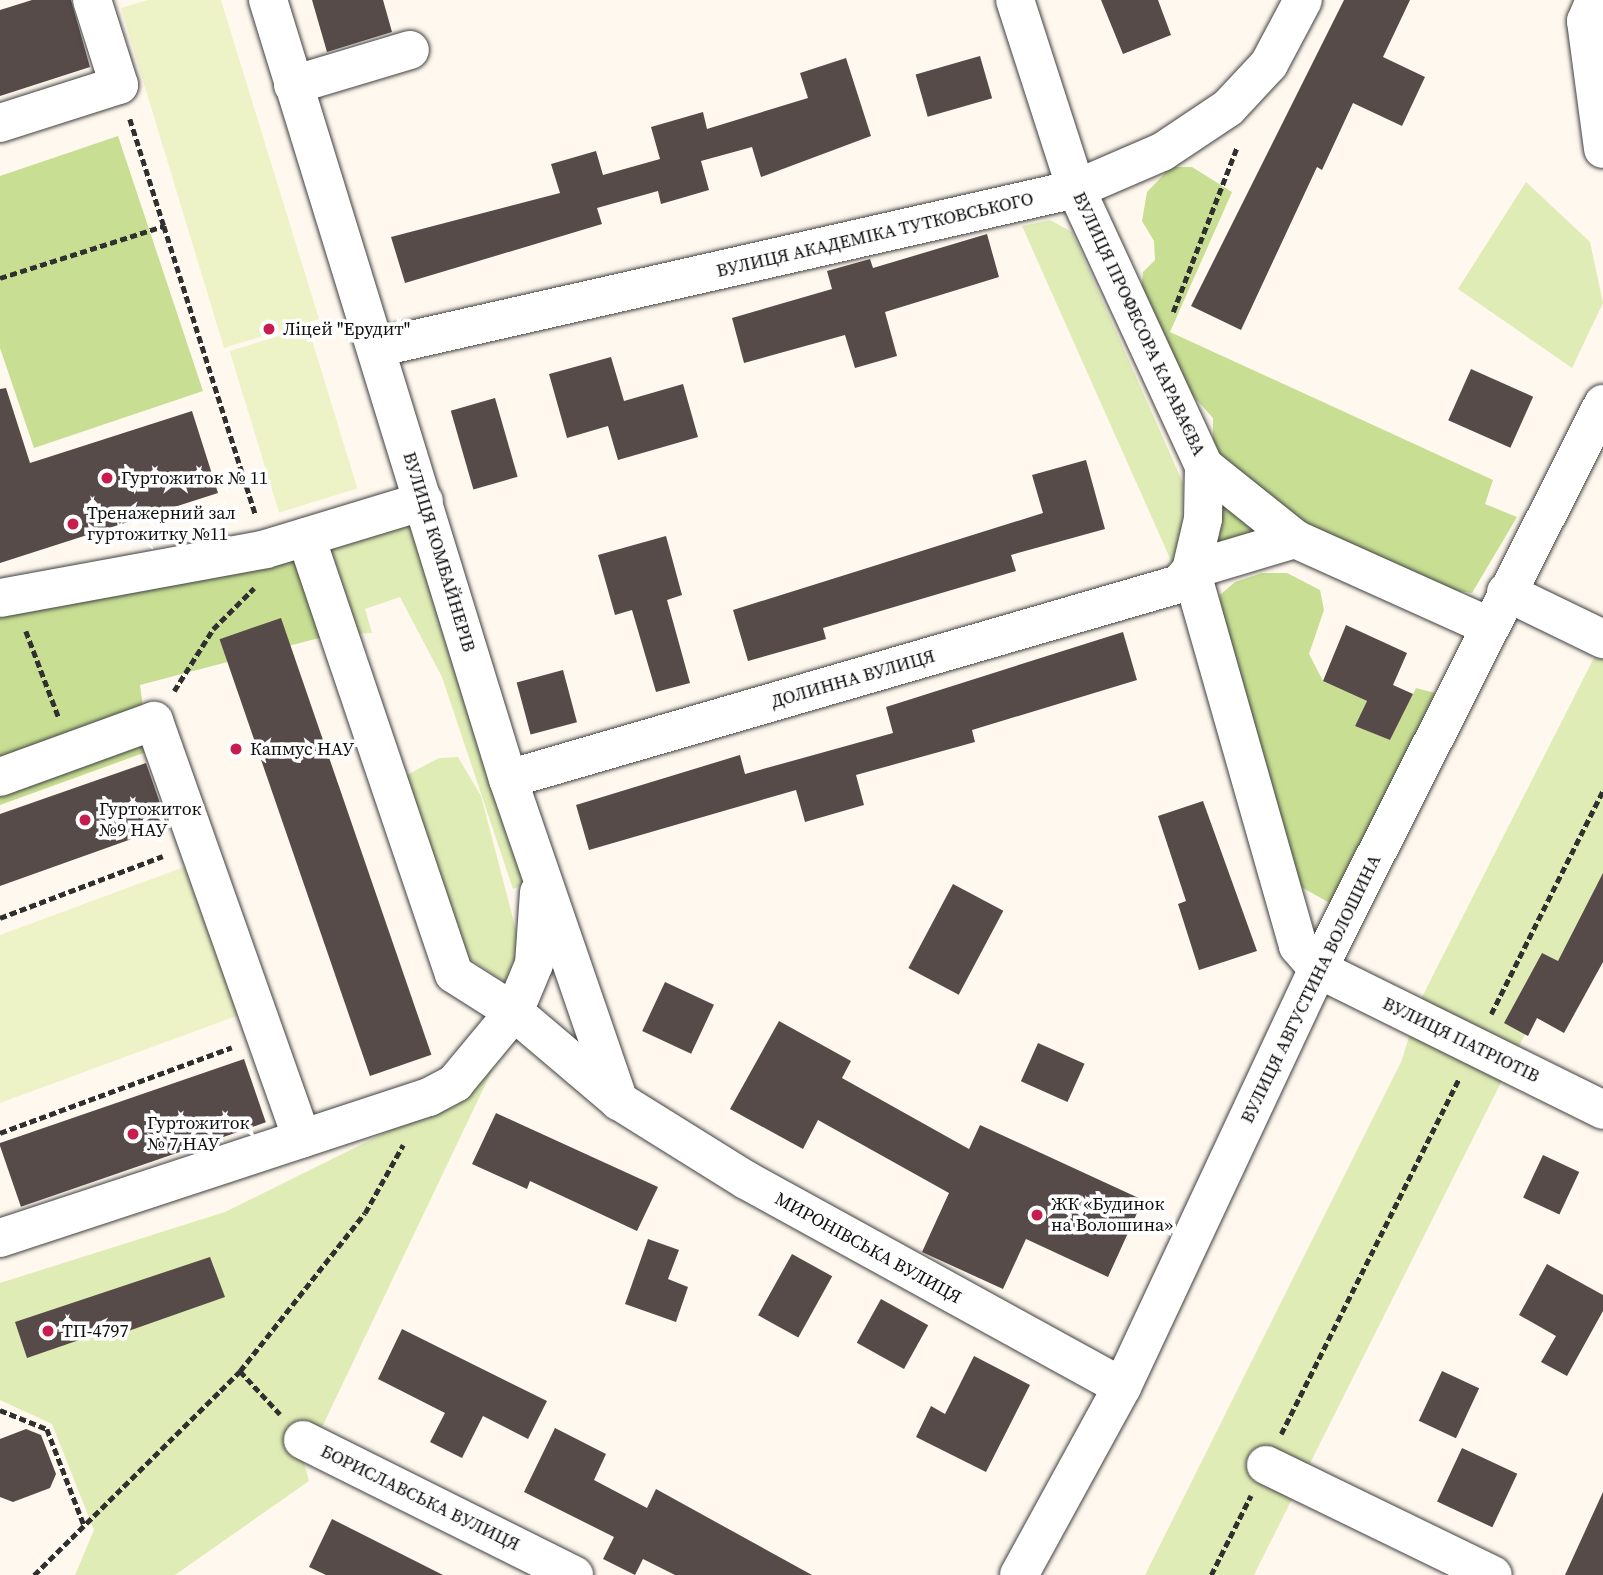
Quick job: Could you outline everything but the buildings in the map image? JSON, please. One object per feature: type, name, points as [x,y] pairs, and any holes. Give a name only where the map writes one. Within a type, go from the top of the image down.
[{"type":"street","points":[[0,123],[119,85],[92,0]]},
{"type":"street","name":"ВУЛИЦЯ КОМБАЙНЕРІВ","points":[[268,0],[508,779],[619,1101]]},
{"type":"street","name":"ВУЛИЦЯ ПРОФЕСОРА КАРАВАЄВА","points":[[1015,0],[1076,189],[1205,466],[1203,519],[1192,570],[1298,946],[1318,969]]},
{"type":"street","name":"ВУЛИЦЯ АКАДЕМІКА ТУТКОВСЬКОГО","points":[[376,348],[1076,189],[1162,152],[1228,108],[1269,64],[1303,0]]},
{"type":"street","points":[[1595,0],[1586,21],[1603,149]]},
{"type":"street","points":[[293,85],[410,50]]},
{"type":"street","name":"ВУЛИЦЯ АВГУСТИНА ВОЛОШИНА","points":[[1019,1575],[1122,1387],[1318,969],[1603,404]]},
{"type":"street","points":[[1205,466],[1295,539],[1489,626]]},
{"type":"street","points":[[6,596],[306,537],[424,501]]},
{"type":"street","name":"МИРОНІВСЬКА ВУЛИЦЯ","points":[[306,537],[454,974],[514,1012],[619,1101],[746,1181],[1122,1387]]},
{"type":"street","name":"ДОЛИННА ВУЛИЦЯ","points":[[508,779],[1179,584],[1192,570],[1295,539]]},
{"type":"street","points":[[1507,592],[1603,639]]},
{"type":"street","points":[[0,777],[155,721],[302,1139]]},
{"type":"street","points":[[0,1238],[429,1097],[455,1083],[514,1012],[534,964],[540,873]]},
{"type":"street","name":"ВУЛИЦЯ ПАТРІОТІВ","points":[[1318,969],[1603,1110]]},
{"type":"street","name":"БОРИСЛАВСЬКА ВУЛИЦЯ","points":[[303,1440],[574,1575]]},
{"type":"street","points":[[1266,1465],[1493,1575]]},
{"type":"path","points":[[132,126],[260,531]]},
{"type":"path","points":[[1163,373],[1168,325],[1242,134]]},
{"type":"path","points":[[0,278],[164,226]]},
{"type":"path","points":[[155,721],[213,629],[260,583]]},
{"type":"path","points":[[6,596],[71,751]]},
{"type":"path","points":[[1211,1575],[1603,790]]},
{"type":"path","points":[[0,918],[197,842]]},
{"type":"path","points":[[0,1133],[265,1034]]},
{"type":"path","points":[[34,1575],[240,1371],[365,1213],[429,1097]]},
{"type":"path","points":[[240,1371],[303,1440]]},
{"type":"path","points":[[0,1410],[47,1429],[84,1525]]},
{"type":"green space","points":[[148,0],[221,0],[319,319],[224,348],[121,8]]},
{"type":"green space","points":[[118,136],[203,391],[34,448],[0,348],[0,176]]},
{"type":"green space","points":[[1171,167],[1192,167],[1232,192],[1170,332],[1493,480],[1485,504],[1517,517],[1472,593],[1424,586],[1369,564],[1238,480],[1213,444],[1213,418],[1175,376],[1141,294],[1143,272],[1155,260],[1154,241],[1142,221],[1147,192]]},
{"type":"green space","points":[[1526,182],[1590,242],[1603,303],[1572,368],[1458,289]]},
{"type":"green space","points":[[1050,220],[1072,232],[1183,483],[1182,533],[1173,565],[1022,226]]},
{"type":"green space","points":[[308,327],[357,489],[279,513],[230,351]]},
{"type":"green space","points":[[1223,500],[1242,502],[1259,540],[1215,542]]},
{"type":"green space","points":[[418,523],[529,883],[513,889],[442,677],[400,597],[365,609],[372,633],[355,634],[316,540]]},
{"type":"green space","points":[[306,537],[323,637],[140,685],[149,751],[0,805],[0,599]]},
{"type":"green space","points":[[1262,573],[1287,573],[1320,590],[1324,610],[1309,654],[1323,681],[1367,701],[1355,726],[1390,740],[1416,688],[1435,693],[1335,906],[1296,884],[1222,627],[1220,595],[1235,582]]},
{"type":"green space","points":[[1603,640],[1603,879],[1254,1575],[1145,1575],[1401,1062],[1422,997]]},
{"type":"green space","points":[[458,757],[481,796],[522,953],[518,969],[504,981],[464,955],[405,776],[439,758]]},
{"type":"green space","points":[[184,867],[239,1015],[0,1103],[0,935]]},
{"type":"green space","points":[[497,1060],[323,1425],[309,1432],[302,1455],[309,1481],[175,1575],[75,1575],[94,1530],[52,1424],[0,1400],[0,1283],[225,1212],[447,1102]]},
{"type":"place","name":"Ліцей \"Ерудит\"","points":[[269,329]]},
{"type":"place","name":"Гуртожиток № 11","points":[[107,478]]},
{"type":"place","name":"Тренажерний зал гуртожитку №11","points":[[73,524]]},
{"type":"place","name":"Капмус НАУ","points":[[236,749]]},
{"type":"place","name":"Гуртожиток №9 НАУ","points":[[85,820]]},
{"type":"place","name":"Гуртожиток № 7 НАУ","points":[[133,1134]]},
{"type":"place","name":"ЖК «Будинок на Волошина»","points":[[1037,1215]]},
{"type":"place","name":"ТП-4797","points":[[48,1331]]}]
